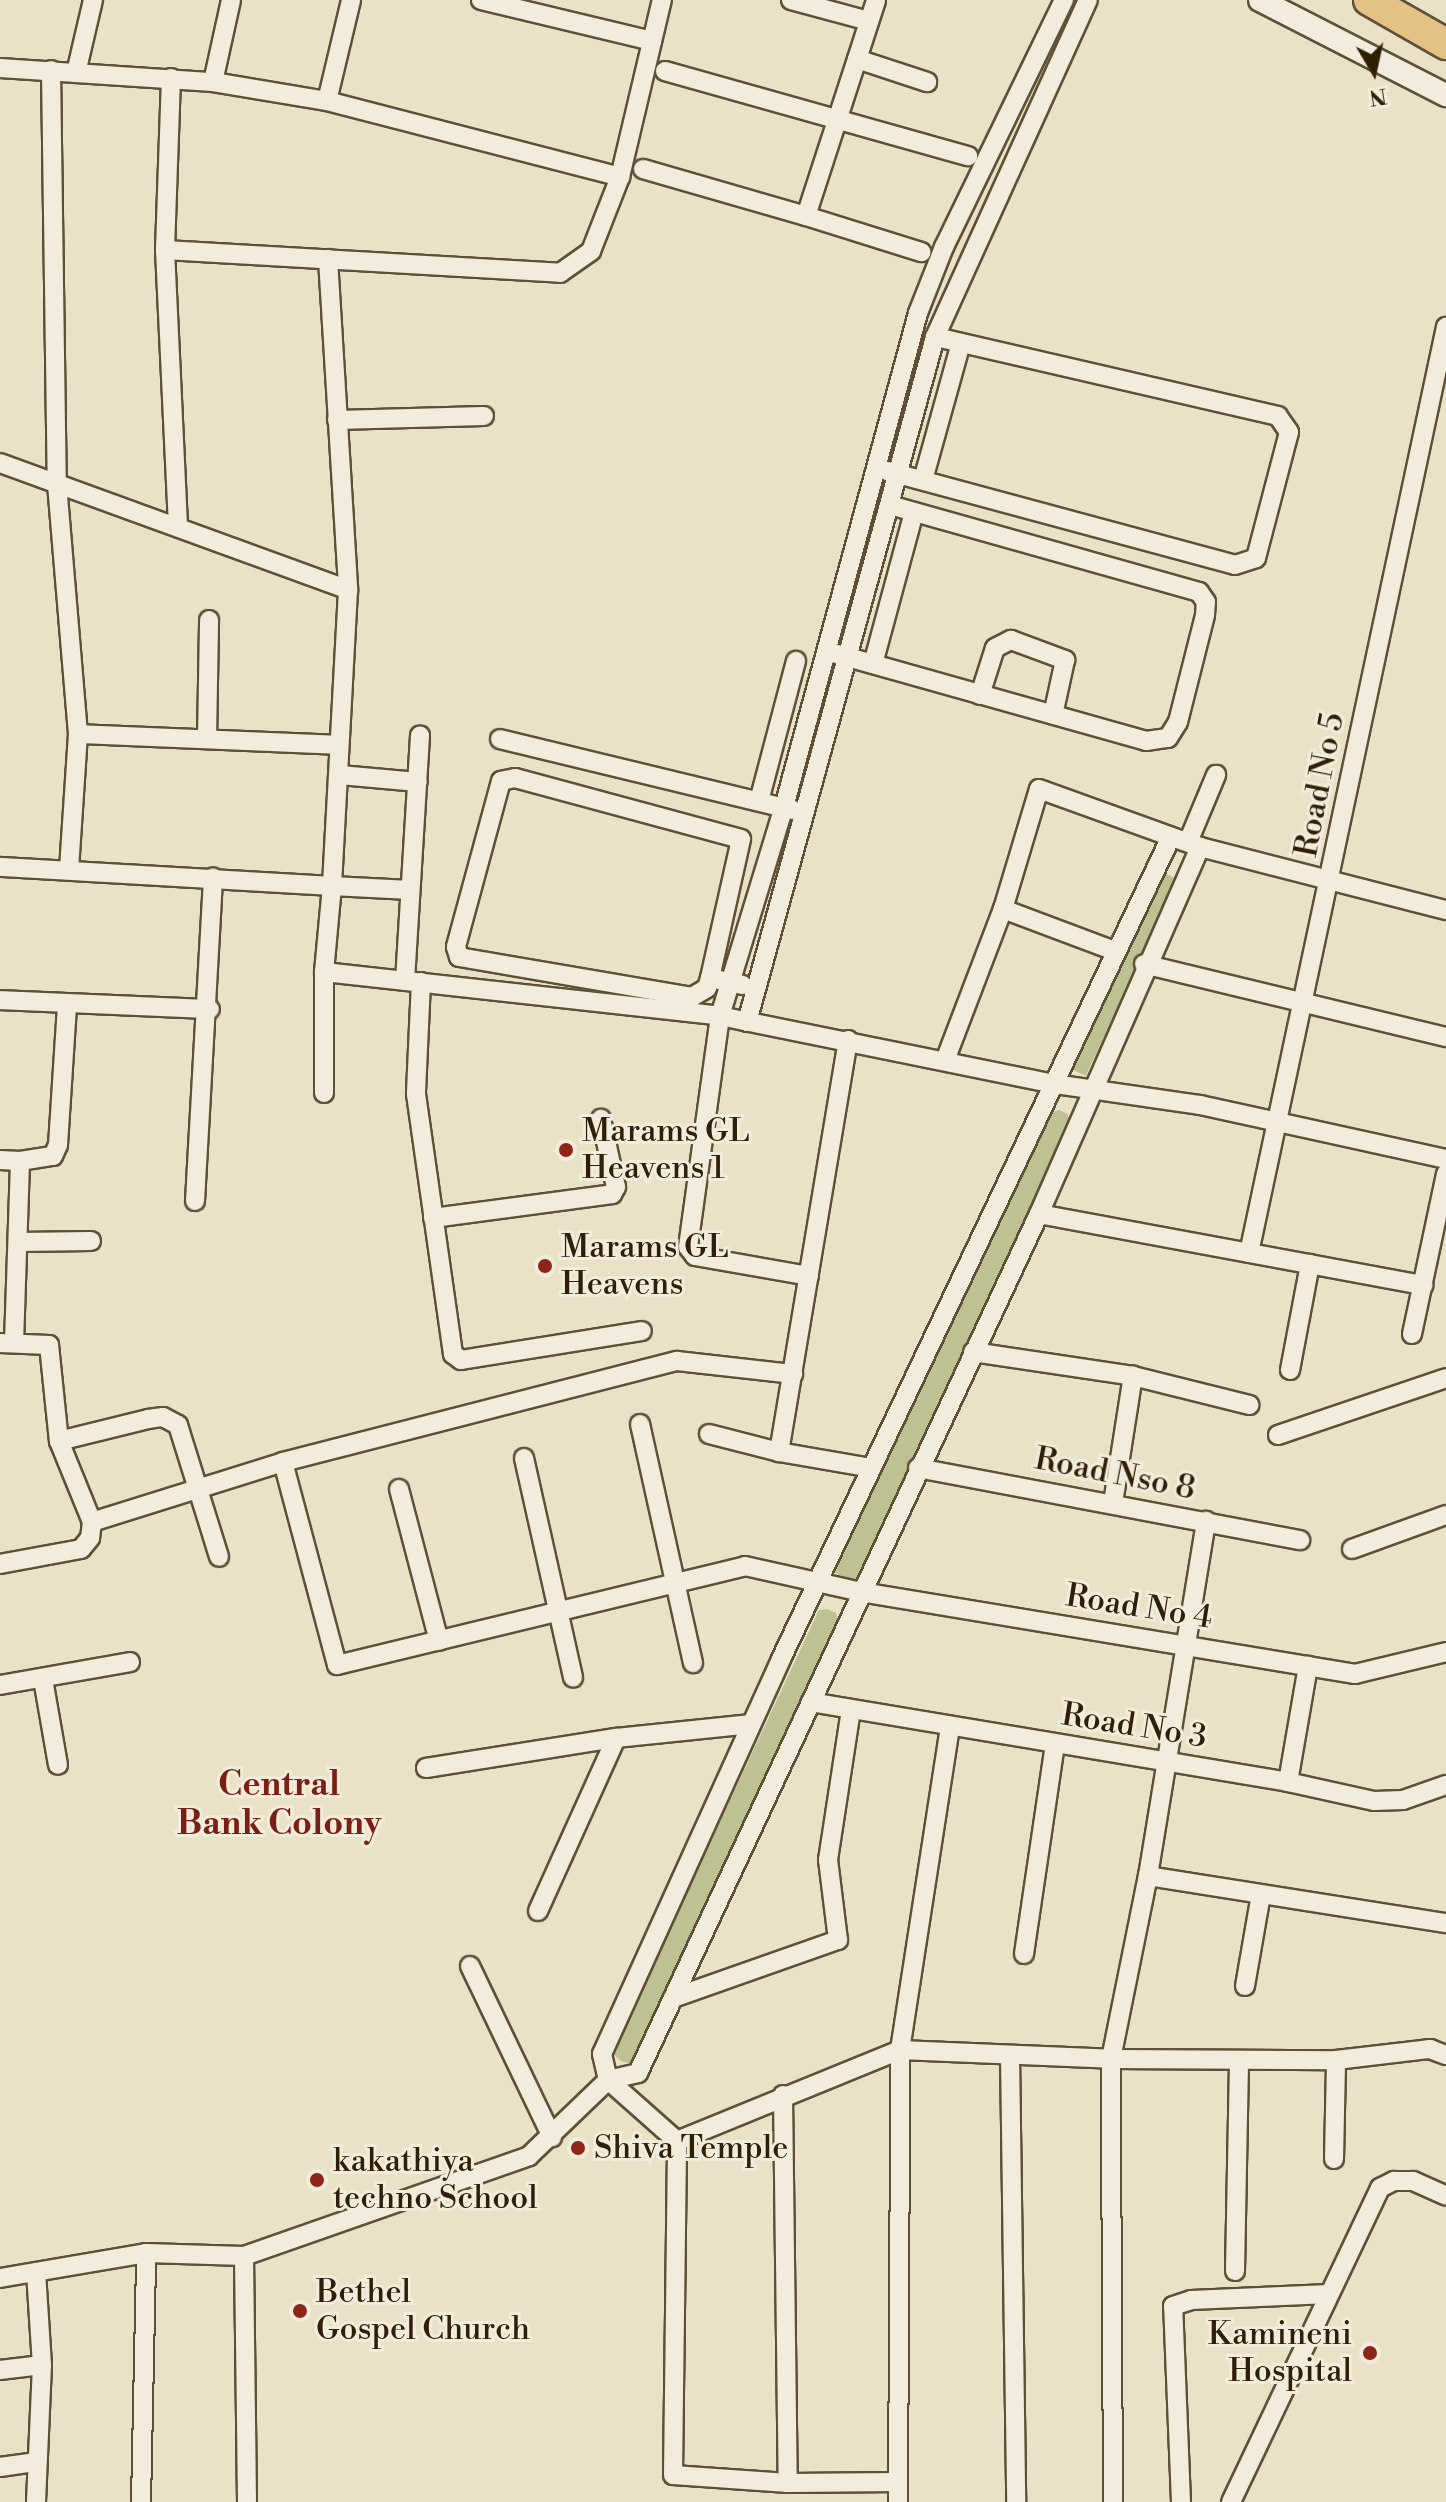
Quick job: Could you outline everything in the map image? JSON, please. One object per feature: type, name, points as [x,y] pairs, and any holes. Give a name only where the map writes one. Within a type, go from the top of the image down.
[{"type":"highway","points":[[1369,0],[1446,44]]},
{"type":"street","points":[[76,73],[93,0]]},
{"type":"street","points":[[213,82],[231,0]]},
{"type":"street","points":[[327,101],[351,0]]},
{"type":"street","points":[[481,0],[652,41]]},
{"type":"street","points":[[165,250],[560,273],[591,251],[620,177],[662,0]]},
{"type":"street","points":[[791,0],[869,21]]},
{"type":"street","points":[[806,216],[876,0]]},
{"type":"street","points":[[809,1276],[695,1256],[688,1247],[720,1016],[784,807],[928,290],[1064,0]]},
{"type":"street","points":[[747,1022],[935,337],[950,298],[1088,0]]},
{"type":"street","points":[[1260,0],[1446,95]]},
{"type":"street","points":[[857,59],[927,82]]},
{"type":"street","points":[[0,68],[213,82],[327,101],[620,177]]},
{"type":"street","points":[[51,70],[57,484],[78,734],[69,869]]},
{"type":"street","points":[[665,71],[839,117],[968,156]]},
{"type":"street","points":[[171,78],[165,250],[178,527]]},
{"type":"street","points":[[643,169],[921,252]]},
{"type":"street","points":[[324,1093],[324,972],[340,775],[348,590],[328,259]]},
{"type":"street","points":[[928,290],[950,298]]},
{"type":"street","name":"Road No 5","points":[[1249,1253],[1331,882],[1446,327]]},
{"type":"street","points":[[877,468],[1235,565],[1248,565],[1256,558],[1289,432],[1278,416],[935,337]]},
{"type":"street","points":[[923,480],[961,343]]},
{"type":"street","points":[[337,420],[484,416]]},
{"type":"street","points":[[0,463],[348,590]]},
{"type":"street","points":[[827,651],[1146,741],[1168,738],[1178,722],[1206,602],[1199,592],[890,505]]},
{"type":"street","points":[[873,664],[914,512]]},
{"type":"street","points":[[207,739],[209,620]]},
{"type":"street","points":[[980,695],[995,648],[1011,640],[1065,660],[1053,715]]},
{"type":"street","points":[[759,801],[796,661]]},
{"type":"street","points":[[78,734],[339,745]]},
{"type":"street","points":[[420,735],[410,890],[416,1094],[456,1358],[642,1331]]},
{"type":"street","points":[[500,739],[804,813]]},
{"type":"street","points":[[340,775],[418,782]]},
{"type":"street","points":[[0,2278],[146,2253],[244,2256],[324,2224],[470,2179],[529,2156],[608,2080],[638,2073],[1039,1214],[1144,964],[1186,842],[1216,775]]},
{"type":"street","points":[[515,778],[741,839],[710,978],[707,988],[692,997],[459,957],[456,947],[501,781],[515,778]]},
{"type":"street","points":[[946,1058],[1003,909],[1039,789],[1186,842],[1446,910]]},
{"type":"street","points":[[898,2482],[788,2483],[673,2475],[677,2141],[608,2080],[602,2054],[751,1724],[1115,951],[1186,842]]},
{"type":"street","points":[[0,867],[410,890]]},
{"type":"street","points":[[195,1201],[210,1009],[213,877]]},
{"type":"street","points":[[1003,909],[1115,951]]},
{"type":"street","points":[[716,952],[738,957]]},
{"type":"street","points":[[1144,964],[1303,1005],[1446,1037]]},
{"type":"street","points":[[324,972],[720,1016],[946,1058],[1054,1084],[1277,1123],[1446,1159]]},
{"type":"street","points":[[710,978],[756,989]]},
{"type":"street","points":[[0,1000],[210,1009]]},
{"type":"street","points":[[0,1160],[39,1162],[53,1156],[58,1145],[67,1004]]},
{"type":"street","points":[[779,1452],[848,1040]]},
{"type":"street","points":[[433,1218],[612,1194],[616,1187],[601,1119]]},
{"type":"street","points":[[0,1564],[81,1549],[90,1538],[92,1522],[59,1441],[49,1345],[7,1343],[19,1242],[20,1161]]},
{"type":"street","points":[[1412,1334],[1423,1285],[1438,1251],[1446,1174]]},
{"type":"street","points":[[1039,1214],[1423,1285]]},
{"type":"street","points":[[19,1242],[91,1241]]},
{"type":"street","points":[[1290,1370],[1310,1264]]},
{"type":"street","points":[[973,1352],[1133,1376],[1249,1405]]},
{"type":"street","points":[[92,1522],[283,1462],[677,1361],[793,1374]]},
{"type":"street","points":[[1113,1503],[1133,1376]]},
{"type":"street","points":[[1278,1435],[1446,1378]]},
{"type":"street","points":[[59,1441],[163,1417],[178,1425],[185,1437],[219,1557]]},
{"type":"street","points":[[640,1424],[693,1663]]},
{"type":"street","points":[[709,1434],[779,1452],[872,1468]]},
{"type":"street","points":[[524,1458],[573,1678]]},
{"type":"street","name":"Road No 4","points":[[283,1462],[337,1665],[557,1615],[745,1566],[861,1592],[1355,1674],[1446,1652]]},
{"type":"street","name":"Road Nso 8","points":[[918,1468],[1300,1540]]},
{"type":"street","points":[[399,1489],[439,1641]]},
{"type":"street","points":[[1352,1549],[1446,1515]]},
{"type":"street","points":[[1113,2502],[1111,2059],[1148,1876],[1182,1644],[1206,1521]]},
{"type":"street","points":[[0,1685],[130,1662]]},
{"type":"street","points":[[1288,1782],[1308,1666]]},
{"type":"street","points":[[43,1679],[58,1765]]},
{"type":"street","name":"Road No 3","points":[[811,1702],[1288,1782],[1389,1802],[1446,1785]]},
{"type":"street","points":[[673,1998],[838,1940],[828,1860],[851,1710]]},
{"type":"street","points":[[426,1768],[616,1738],[751,1724]]},
{"type":"street","points":[[898,2502],[900,2050],[950,1726]]},
{"type":"street","points":[[538,1911],[616,1738]]},
{"type":"street","points":[[1024,1954],[1055,1744]]},
{"type":"street","points":[[1148,1876],[1446,1923]]},
{"type":"street","points":[[1245,1986],[1261,1894]]},
{"type":"street","points":[[470,1966],[552,2137]]},
{"type":"street","points":[[677,2141],[783,2095],[900,2050],[1111,2059],[1336,2060],[1430,2049],[1446,2055]]},
{"type":"street","points":[[1010,2055],[1016,2502]]},
{"type":"street","points":[[1235,2271],[1239,2060]]},
{"type":"street","points":[[1334,2159],[1336,2060]]},
{"type":"street","points":[[783,2095],[788,2483]]},
{"type":"street","points":[[1231,2502],[1380,2188],[1394,2181],[1413,2181],[1446,2196]]},
{"type":"street","points":[[141,2502],[146,2253]]},
{"type":"street","points":[[244,2256],[247,2502]]},
{"type":"street","points":[[36,2272],[42,2365],[35,2462],[36,2502]]},
{"type":"street","points":[[1181,2502],[1173,2306],[1191,2300],[1329,2294]]},
{"type":"street","points":[[0,2370],[42,2365]]},
{"type":"street","points":[[0,2467],[35,2462]]},
{"type":"green space","points":[[1162,872],[1177,879],[1086,1076],[1070,1069]]},
{"type":"green space","points":[[1059,1110],[1068,1114],[1069,1125],[856,1582],[835,1573],[1047,1114]]},
{"type":"green space","points":[[819,1610],[836,1613],[838,1621],[633,2064],[621,2061],[612,2053]]},
{"type":"place","name":"Marams GL Heavens 1","points":[[566,1150]]},
{"type":"place","name":"Marams GL Heavens","points":[[545,1266]]},
{"type":"place","name":"Shiva Temple","points":[[578,2148]]},
{"type":"place","name":"kakathiya techno School","points":[[317,2180]]},
{"type":"place","name":"Bethel Gospel Church","points":[[300,2311]]},
{"type":"place","name":"Kamineni Hospital","points":[[1370,2353]]},
{"type":"district","name":"Central Bank Colony","points":[[279,1804]]}]
